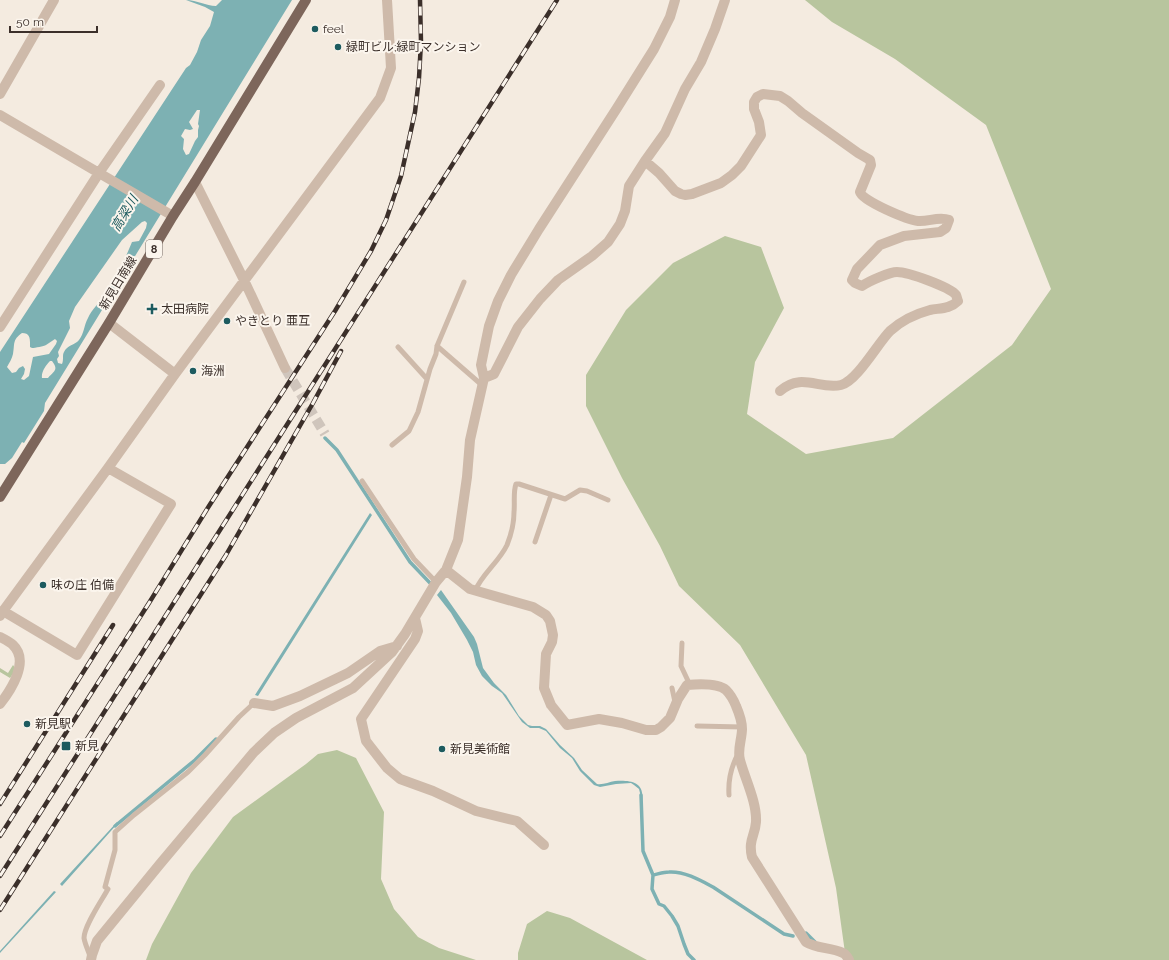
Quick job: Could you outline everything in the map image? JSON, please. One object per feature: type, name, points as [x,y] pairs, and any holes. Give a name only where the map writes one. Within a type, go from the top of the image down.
[{"type":"main road","name":"新見日南線","points":[[0,497],[109,323],[306,0]]},
{"type":"street","points":[[0,94],[54,0]]},
{"type":"street","points":[[108,468],[170,504],[77,655],[2,614],[175,374],[380,98],[391,68],[387,0]]},
{"type":"street","points":[[91,960],[97,941],[254,752],[274,733],[296,718],[353,688],[387,657],[397,646],[436,582],[446,570],[458,540],[467,477],[470,440],[484,382],[481,365],[489,326],[498,301],[511,275],[644,67],[670,17],[675,0]]},
{"type":"street","points":[[484,382],[494,374],[518,327],[540,299],[558,280],[592,256],[608,242],[620,224],[625,211],[629,186],[665,133],[685,88],[701,62],[725,0]]},
{"type":"street","points":[[0,327],[100,173],[160,85]]},
{"type":"street","points":[[645,161],[659,173],[675,191],[681,194],[692,194],[721,183],[741,166],[760,135],[760,122],[754,109],[754,102],[757,97],[763,94],[773,94],[788,101],[802,113],[870,160],[871,165],[860,194],[885,209],[916,221],[929,221],[944,218],[949,220],[946,228],[940,232],[904,236],[880,244],[856,269],[852,280],[862,286],[896,272],[911,274],[945,288],[956,295],[958,301],[952,306],[928,310],[907,318],[890,332],[861,368],[848,382],[843,385],[835,386],[798,382],[784,388],[780,392]]},
{"type":"street","points":[[0,115],[173,216]]},
{"type":"street","points":[[195,182],[244,280],[285,368]]},
{"type":"street","points":[[109,323],[175,374]]},
{"type":"street","points":[[446,570],[470,589],[533,607],[546,615],[550,621],[553,635],[552,642],[546,654],[544,688],[551,705],[567,725],[599,719],[622,723],[646,730],[656,730],[670,718],[675,705],[687,685],[706,685],[726,690],[738,709],[742,727],[739,758],[755,807],[756,822],[750,849],[752,857],[806,942],[813,946],[830,949],[844,954],[849,960]]},
{"type":"street","points":[[415,618],[418,631],[415,639],[362,719],[366,740],[387,768],[400,779],[432,790],[476,811],[517,821],[544,845]]},
{"type":"street","points":[[0,637],[14,646],[20,656],[20,667],[17,677],[0,704]]},
{"type":"street","points":[[254,704],[273,706],[300,696],[348,673],[380,651],[397,646]]},
{"type":"lane","points":[[392,445],[409,431],[418,412],[436,354],[437,346],[464,282]]},
{"type":"lane","points":[[437,346],[484,382]]},
{"type":"lane","points":[[398,347],[427,379]]},
{"type":"lane","points":[[362,481],[414,559],[436,582]]},
{"type":"lane","points":[[475,591],[478,584],[506,546],[512,528],[515,486],[519,484],[565,499],[580,490],[587,490],[608,500]]},
{"type":"lane","points":[[535,542],[551,495]]},
{"type":"lane","points":[[682,643],[681,666],[690,685]]},
{"type":"lane","points":[[672,688],[675,705]]},
{"type":"lane","points":[[91,960],[84,939],[84,934],[92,916],[108,890],[105,887],[115,850],[115,832],[188,772],[254,704]]},
{"type":"lane","points":[[697,726],[742,727]]},
{"type":"lane","points":[[729,795],[728,785],[730,774],[740,751]]},
{"type":"green space","points":[[805,0],[1169,0],[1169,960],[846,960],[836,888],[806,755],[740,645],[679,586],[660,546],[622,478],[586,406],[586,375],[626,310],[673,263],[725,236],[761,247],[784,308],[755,362],[747,414],[806,454],[893,438],[1012,345],[1051,289],[986,125],[895,59],[832,22]]},
{"type":"green space","points":[[13,665],[15,670],[10,678],[0,672],[0,668],[8,673]]},
{"type":"green space","points":[[337,750],[356,758],[384,812],[381,879],[394,909],[418,937],[439,948],[476,960],[146,960],[152,944],[191,873],[233,817],[318,754]]},
{"type":"green space","points":[[547,911],[570,918],[647,960],[518,960],[518,953],[527,924]]},
{"type":"water","name":"高梁川","points":[[186,0],[216,6],[222,0],[292,0],[45,403],[44,411],[24,443],[22,442],[12,458],[5,464],[0,464],[0,352],[186,68],[190,65],[201,40],[210,26],[214,12]],"holes":[[[197,110],[200,110],[198,137],[189,154],[186,155],[183,149],[184,139],[181,136],[185,129],[193,129],[189,122]],[[145,221],[147,223],[139,241],[132,242],[113,283],[90,315],[81,338],[65,350],[62,364],[58,363],[58,352],[70,328],[69,321],[75,307],[122,240]],[[22,333],[27,334],[29,337],[30,347],[32,348],[45,345],[55,339],[57,341],[49,354],[33,357],[29,376],[24,380],[21,379],[25,369],[23,366],[16,372],[12,373],[7,367],[13,356],[14,342]],[[50,361],[52,361],[55,366],[55,370],[48,378],[42,378],[45,367]]]},
{"type":"water","points":[[370,513],[372,515],[258,696],[255,695]]},
{"type":"water","points":[[441,590],[474,637],[483,668],[494,683],[506,695],[519,716],[528,725],[540,726],[546,729],[574,758],[582,770],[597,784],[615,781],[631,782],[639,786],[642,801],[639,789],[631,783],[600,787],[594,785],[580,771],[572,758],[560,748],[546,731],[539,728],[530,728],[522,722],[502,693],[482,676],[476,665],[473,652],[467,640],[451,613],[437,595]]},
{"type":"water","points":[[117,822],[118,823],[62,886],[60,884]]},
{"type":"water","points":[[54,891],[56,892],[0,953],[0,951]]},
{"type":"waterway","points":[[325,438],[337,450],[410,562],[430,583]]},
{"type":"waterway","points":[[115,826],[195,760],[216,739]]},
{"type":"waterway","points":[[641,795],[643,851],[653,875],[652,889],[659,904],[664,906],[678,926],[688,954],[694,960]]},
{"type":"waterway","points":[[653,875],[665,872],[686,874],[713,887],[784,934],[793,936]]},
{"type":"waterway","points":[[806,933],[815,942]]},
{"type":"tunnel","points":[[285,368],[325,434]]},
{"type":"railway","points":[[0,836],[149,603],[209,506],[335,311],[371,251],[386,220],[401,176],[415,112],[421,42],[420,0]]},
{"type":"railway","points":[[0,876],[557,0]]},
{"type":"railway","points":[[0,910],[226,555],[341,351]]},
{"type":"railway","points":[[0,804],[113,625]]},
{"type":"place","name":"feel","points":[[315,29]]},
{"type":"place","name":"緑町ビル;緑町マンション","points":[[338,47]]},
{"type":"place","name":"太田病院","points":[[152,309]]},
{"type":"place","name":"やきとり 亜互","points":[[227,321]]},
{"type":"place","name":"海洲","points":[[193,371]]},
{"type":"place","name":"味の庄 伯備","points":[[43,585]]},
{"type":"place","name":"新見駅","points":[[27,724]]},
{"type":"place","name":"新見","points":[[66,746]]},
{"type":"place","name":"新見美術館","points":[[442,749]]}]
